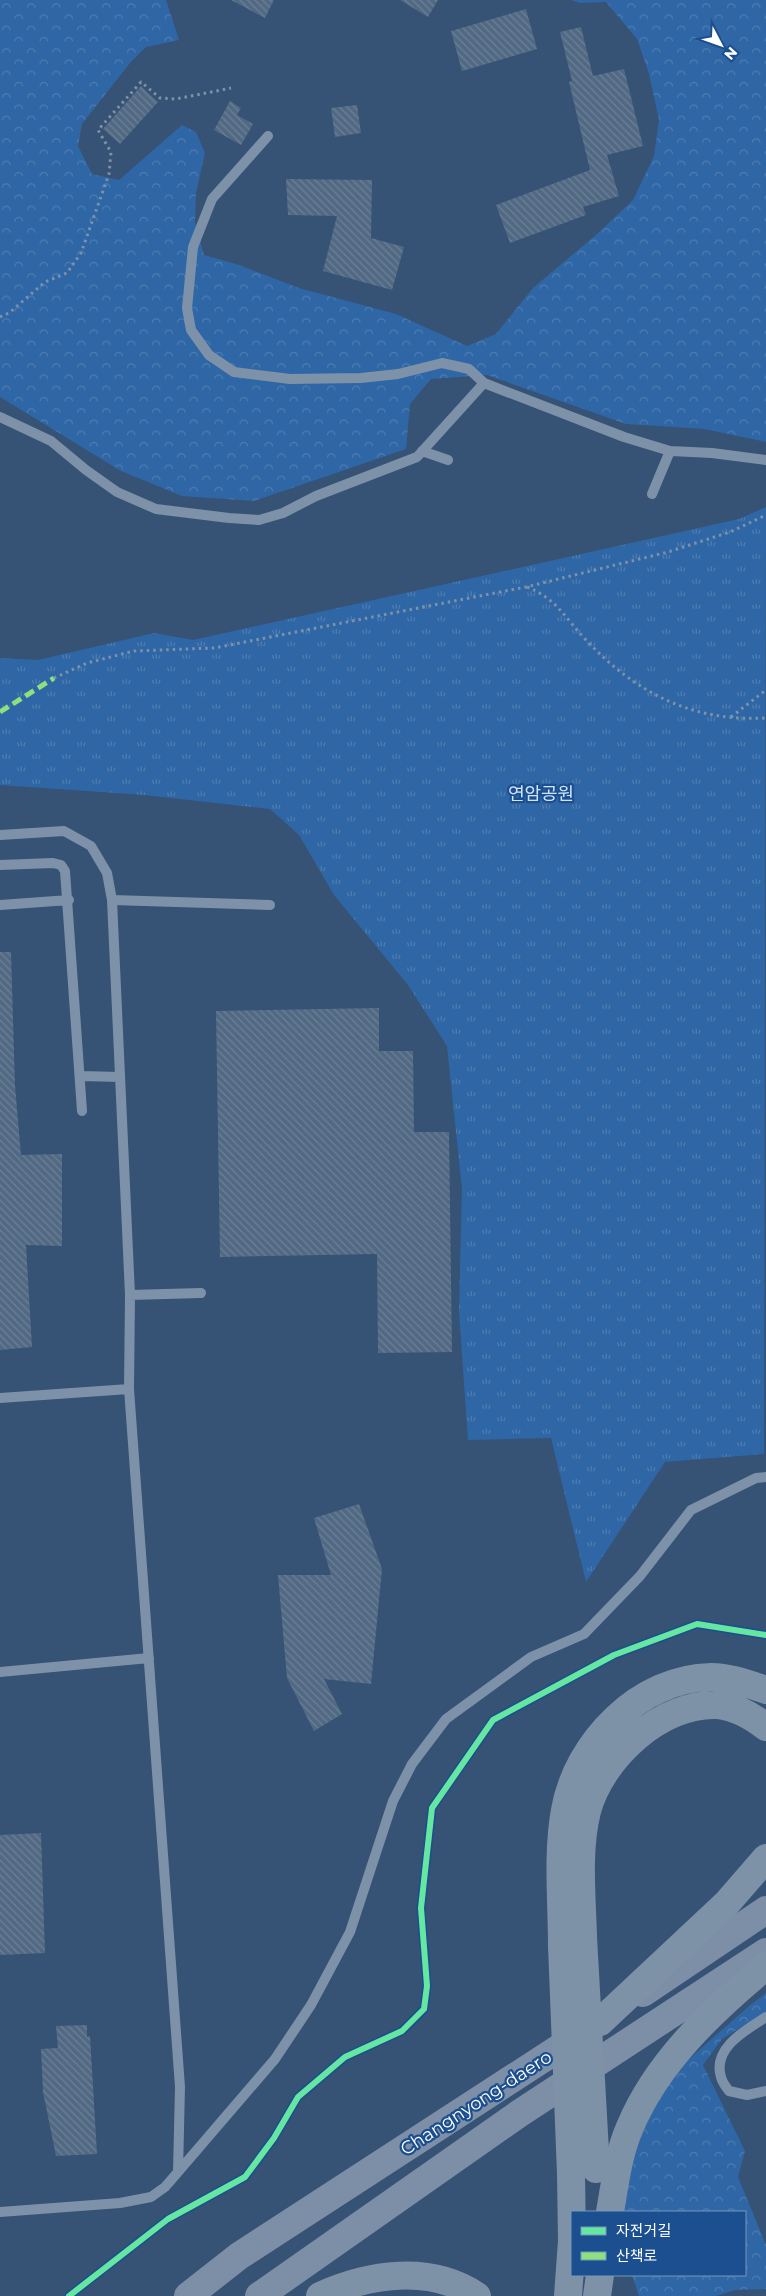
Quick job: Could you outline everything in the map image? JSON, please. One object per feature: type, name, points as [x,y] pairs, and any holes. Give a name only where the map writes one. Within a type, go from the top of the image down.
[{"type":"highway","points":[[577,2211],[583,2172],[572,1942],[562,1838],[565,1809],[575,1778],[598,1739],[630,1707],[654,1691],[674,1684],[713,1677],[730,1679],[766,1690]]},
{"type":"highway","points":[[572,1942],[587,1810],[602,1778],[623,1750],[662,1720],[692,1707],[705,1705],[732,1708],[755,1719],[766,1727]]},
{"type":"highway","points":[[600,2022],[727,1903],[766,1858]]},
{"type":"highway","points":[[610,2211],[622,2150],[630,2127],[652,2086],[695,2032],[725,2001],[766,1966]]},
{"type":"highway","points":[[583,2172],[594,2211]]},
{"type":"highway","points":[[568,2296],[571,2255]]},
{"type":"highway","points":[[320,2296],[359,2281],[397,2275],[450,2282],[477,2296]]},
{"type":"highway","points":[[589,2296],[590,2276]]},
{"type":"highway","points":[[597,2296],[600,2276]]},
{"type":"main road","name":"Changnyong-daero","points":[[188,2296],[239,2256],[600,2022],[766,1910]]},
{"type":"main road","name":"Changnyong-daero","points":[[258,2296],[520,2113],[766,1952]]},
{"type":"lane","points":[[268,136],[212,199],[193,247],[187,308],[191,330],[209,354],[234,372],[290,379],[361,378],[398,374],[442,363],[469,369],[484,383],[624,436],[670,451],[712,453],[766,460]]},
{"type":"lane","points":[[0,416],[52,441],[86,470],[117,492],[156,509],[259,520],[283,513],[316,496],[417,456],[484,383]]},
{"type":"lane","points":[[422,451],[448,460]]},
{"type":"lane","points":[[652,494],[670,451]]},
{"type":"lane","points":[[0,835],[64,831],[91,846],[107,873],[112,900],[130,1295],[129,1389],[180,2087],[178,2172]]},
{"type":"lane","points":[[0,865],[53,863],[61,865],[65,871],[69,900],[82,1111]]},
{"type":"lane","points":[[0,905],[69,900]]},
{"type":"lane","points":[[112,900],[270,905]]},
{"type":"lane","points":[[80,1076],[120,1077]]},
{"type":"lane","points":[[130,1295],[201,1293]]},
{"type":"lane","points":[[0,1398],[129,1389]]},
{"type":"lane","points":[[0,2212],[120,2203],[151,2197],[165,2187],[275,2059],[311,2005],[350,1932],[393,1801],[412,1764],[446,1719],[530,1657],[584,1634],[640,1576],[692,1510],[756,1478],[766,1477]]},
{"type":"lane","points":[[0,1672],[149,1658]]},
{"type":"lane","points":[[766,2017],[743,2032],[728,2046],[720,2063],[720,2077],[729,2092],[747,2095],[766,2091]]},
{"type":"path","points":[[0,317],[9,313],[45,282],[67,273],[81,253],[109,174],[111,152],[98,130],[141,82],[160,98],[176,99],[231,88]]},
{"type":"path","points":[[54,678],[88,663],[134,651],[214,648],[526,587],[668,552],[730,532],[766,515]]},
{"type":"path","points":[[526,587],[548,597],[592,647],[642,689],[688,711],[747,719],[766,718]]},
{"type":"path","points":[[731,717],[766,690]]},
{"type":"green space","points":[[0,0],[166,0],[179,40],[146,47],[130,63],[82,124],[78,146],[92,174],[119,180],[182,125],[196,132],[205,153],[196,193],[195,222],[204,255],[236,264],[299,288],[396,314],[467,346],[496,334],[533,288],[597,234],[633,200],[654,156],[659,120],[649,74],[637,39],[606,2],[580,3],[571,0],[766,0],[766,442],[704,429],[626,424],[487,375],[431,379],[410,404],[406,449],[254,501],[182,496],[121,471],[0,397]]},
{"type":"green space","name":"연암공원","points":[[766,507],[764,1454],[665,1462],[586,1582],[551,1438],[468,1440],[459,1312],[462,1189],[447,1046],[408,985],[334,895],[299,835],[270,809],[144,795],[0,785],[0,658],[38,660],[154,633],[193,640],[739,519]]},
{"type":"green space","points":[[766,1993],[766,2012],[722,2039],[703,2065],[745,2151],[738,2177],[766,2245],[766,2289],[735,2290],[716,2296],[639,2296],[632,2276],[746,2276],[746,2211],[623,2211],[635,2142],[659,2092],[689,2059]]},
{"type":"building","points":[[231,0],[274,0],[265,18]]},
{"type":"building","points":[[400,0],[438,0],[428,17]]},
{"type":"building","points":[[526,9],[537,49],[462,71],[451,31]]},
{"type":"building","points":[[581,27],[593,76],[624,69],[643,146],[607,155],[619,196],[583,207],[586,215],[510,243],[496,205],[590,170],[569,82],[572,81],[560,32]]},
{"type":"building","points":[[141,86],[158,102],[120,144],[103,129]]},
{"type":"building","points":[[230,101],[241,108],[237,115],[253,124],[241,145],[214,130]]},
{"type":"building","points":[[357,105],[361,133],[335,137],[331,108]]},
{"type":"building","points":[[286,179],[372,180],[371,238],[404,247],[392,290],[323,271],[337,216],[288,215]]},
{"type":"building","points":[[0,952],[11,952],[15,1086],[21,1155],[62,1154],[62,1246],[26,1245],[32,1347],[0,1350]]},
{"type":"building","points":[[379,1008],[379,1051],[413,1051],[414,1132],[449,1132],[452,1352],[378,1353],[377,1254],[220,1257],[216,1011]]},
{"type":"building","points":[[359,1504],[382,1569],[371,1684],[324,1679],[342,1714],[314,1731],[287,1678],[278,1575],[331,1575],[314,1518]]},
{"type":"building","points":[[41,1833],[45,1953],[0,1955],[0,1835]]},
{"type":"building","points":[[87,2025],[87,2037],[90,2036],[97,2154],[56,2156],[43,2092],[41,2049],[58,2048],[56,2026]]},
{"type":"marked path","points":[[0,712],[54,678]]},
{"type":"cycle path","points":[[69,2296],[168,2219],[245,2177],[274,2138],[298,2097],[345,2057],[402,2031],[424,2009],[427,1986],[421,1908],[432,1808],[493,1720],[614,1655],[697,1624],[766,1635]]}]
